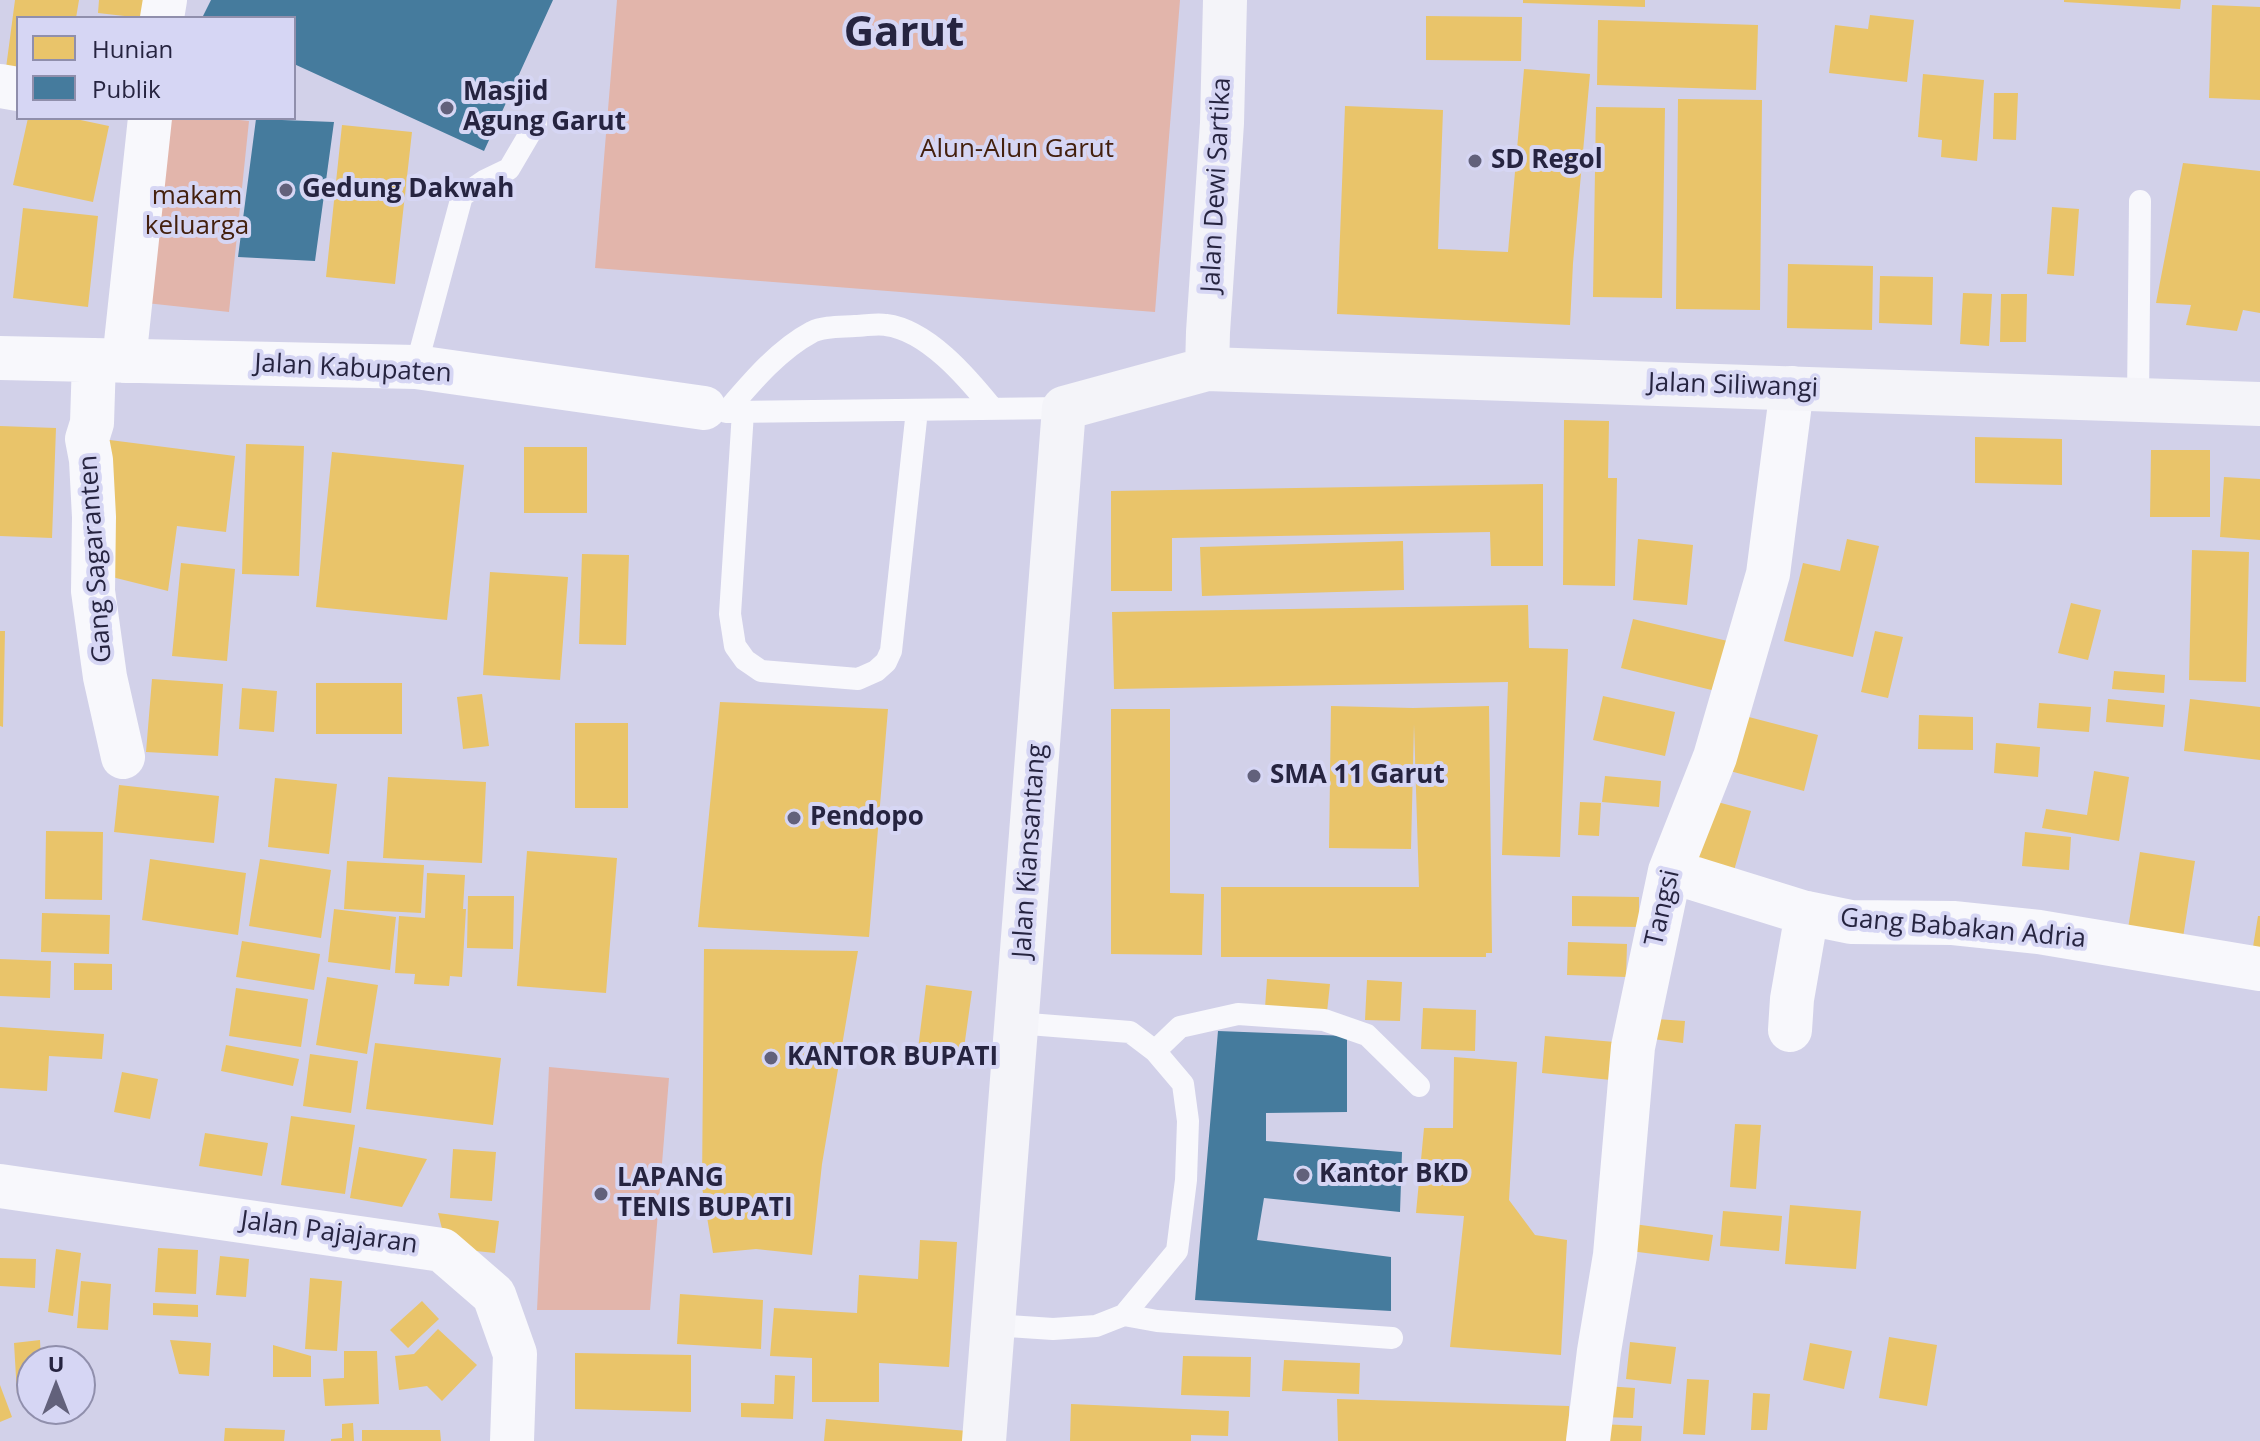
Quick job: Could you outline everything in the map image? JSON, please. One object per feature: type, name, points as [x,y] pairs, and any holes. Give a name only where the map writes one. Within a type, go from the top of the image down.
[{"type":"street","name":"Jalan Dewi Sartika","points":[[1207,369],[1222,123],[1225,0]]},
{"type":"street","name":"Gang Sagaranten","points":[[123,757],[105,677],[93,591],[94,517],[87,439],[109,361],[150,120]]},
{"type":"street","name":"Jalan Kabupaten","points":[[0,358],[416,367],[725,411]]},
{"type":"street","name":"Jalan Siliwangi","points":[[1207,369],[2260,404]]},
{"type":"street","points":[[1064,408],[1207,369]]},
{"type":"street","name":"Tangsi","points":[[1588,1441],[1615,1255],[1633,1047],[1670,871],[1715,757],[1768,574],[1792,388]]},
{"type":"street","name":"Jalan Kiansantang","points":[[984,1441],[1064,408]]},
{"type":"street","name":"Gang Babakan Adria","points":[[1670,871],[1807,913],[1851,922],[1953,923],[2039,932],[2260,969]]},
{"type":"street","points":[[1790,1030],[1792,999],[1807,913]]},
{"type":"street","name":"Jalan Pajajaran","points":[[0,1186],[442,1250],[494,1295],[515,1354],[512,1441]]},
{"type":"lane","points":[[416,367],[462,196],[509,169],[536,123]]},
{"type":"lane","points":[[2138,399],[2140,201]]},
{"type":"lane","points":[[917,410],[891,651],[886,662],[876,671],[858,679],[761,671],[745,660],[735,646],[730,614],[725,411],[796,342],[816,330],[886,325],[912,333],[931,346],[967,377],[992,408]]},
{"type":"lane","points":[[725,411],[1064,408]]},
{"type":"lane","points":[[1155,1051],[1180,1027],[1238,1014],[1324,1020],[1367,1035],[1419,1086]]},
{"type":"lane","points":[[993,1325],[1053,1329],[1096,1326],[1124,1315],[1177,1251],[1186,1180],[1188,1121],[1183,1084],[1155,1051],[1130,1032],[1016,1023]]},
{"type":"lane","points":[[1124,1315],[1157,1321],[1392,1338]]},
{"type":"green space","name":"Alun-Alun Garut","points":[[617,0],[1180,0],[1155,312],[595,268]]},
{"type":"green space","name":"makam keluarga","points":[[166,120],[249,121],[229,312],[146,303]]},
{"type":"green space","name":"LAPANG TENIS BUPATI","points":[[549,1067],[669,1078],[650,1310],[537,1310]]},
{"type":"building: Hunian","points":[[15,0],[79,0],[76,16],[16,16],[16,70],[6,68]]},
{"type":"building: Hunian","points":[[99,0],[144,0],[142,16],[98,13]]},
{"type":"building: Hunian","points":[[1523,0],[1645,0],[1645,7],[1523,3]]},
{"type":"building: Hunian","points":[[2064,0],[2181,0],[2180,9]]},
{"type":"building: Hunian","points":[[2212,5],[2260,7],[2260,100],[2209,98]]},
{"type":"building: Hunian","points":[[1870,15],[1914,20],[1907,82],[1829,73],[1835,25],[1868,29]]},
{"type":"building: Hunian","points":[[1426,16],[1522,17],[1521,61],[1426,60]]},
{"type":"building: Hunian","points":[[1598,20],[1758,25],[1756,90],[1597,85]]},
{"type":"building: Hunian","points":[[1524,69],[1590,74],[1570,325],[1337,314],[1345,106],[1443,110],[1438,249],[1508,252]]},
{"type":"building: Hunian","points":[[1923,74],[1984,80],[1977,161],[1941,157],[1942,140],[1918,137]]},
{"type":"building: Hunian","points":[[1994,93],[2018,93],[2016,140],[1993,139]]},
{"type":"building: Hunian","points":[[1678,99],[1762,100],[1760,310],[1676,309]]},
{"type":"building: Hunian","points":[[1596,107],[1665,108],[1662,298],[1593,297]]},
{"type":"building: Hunian","points":[[28,120],[80,120],[109,126],[93,202],[13,185]]},
{"type":"building: Hunian","points":[[342,125],[412,132],[395,284],[326,277]]},
{"type":"building: Hunian","points":[[2183,163],[2260,171],[2260,313],[2243,310],[2237,331],[2186,325],[2191,305],[2156,303]]},
{"type":"building: Hunian","points":[[2052,207],[2079,209],[2074,276],[2047,274]]},
{"type":"building: Hunian","points":[[23,208],[98,216],[88,307],[13,298]]},
{"type":"building: Hunian","points":[[1788,264],[1873,266],[1872,330],[1787,328]]},
{"type":"building: Hunian","points":[[1880,276],[1933,277],[1932,325],[1879,323]]},
{"type":"building: Hunian","points":[[1963,293],[1992,294],[1989,346],[1960,344]]},
{"type":"building: Hunian","points":[[2001,294],[2027,294],[2026,342],[2000,342]]},
{"type":"building: Hunian","points":[[1564,420],[1609,421],[1608,478],[1617,478],[1615,586],[1563,585]]},
{"type":"building: Hunian","points":[[0,426],[56,428],[52,538],[0,536]]},
{"type":"building: Hunian","points":[[1975,437],[2062,439],[2062,485],[1975,483]]},
{"type":"building: Hunian","points":[[102,439],[235,456],[226,532],[177,526],[168,591],[108,576]]},
{"type":"building: Hunian","points":[[246,444],[304,446],[299,576],[242,574]]},
{"type":"building: Hunian","points":[[524,447],[587,447],[587,513],[524,513]]},
{"type":"building: Hunian","points":[[2151,450],[2210,450],[2210,517],[2150,517]]},
{"type":"building: Hunian","points":[[332,452],[464,465],[447,620],[316,607]]},
{"type":"building: Hunian","points":[[2224,477],[2260,479],[2260,540],[2220,537]]},
{"type":"building: Hunian","points":[[1543,484],[1543,566],[1491,566],[1490,532],[1172,538],[1172,591],[1111,591],[1111,491]]},
{"type":"building: Hunian","points":[[1638,539],[1693,545],[1687,605],[1633,600]]},
{"type":"building: Hunian","points":[[1847,539],[1879,546],[1853,657],[1784,641],[1803,563],[1840,571]]},
{"type":"building: Hunian","points":[[1403,541],[1404,590],[1202,596],[1200,547]]},
{"type":"building: Hunian","points":[[2192,550],[2249,552],[2246,682],[2189,680]]},
{"type":"building: Hunian","points":[[582,554],[629,555],[626,645],[579,644]]},
{"type":"building: Hunian","points":[[181,563],[235,569],[227,661],[172,656]]},
{"type":"building: Hunian","points":[[490,572],[568,577],[560,680],[483,675]]},
{"type":"building: Hunian","points":[[2071,603],[2101,610],[2088,660],[2058,653]]},
{"type":"building: Hunian","points":[[1528,605],[1529,648],[1568,649],[1560,857],[1502,855],[1508,682],[1114,689],[1112,612]]},
{"type":"building: Hunian","points":[[1633,619],[1732,642],[1720,692],[1621,668]]},
{"type":"building: Hunian","points":[[0,631],[5,631],[3,727],[0,726]]},
{"type":"building: Hunian","points":[[1875,631],[1903,637],[1888,698],[1861,692]]},
{"type":"building: Hunian","points":[[2114,671],[2165,675],[2164,693],[2112,689]]},
{"type":"building: Hunian","points":[[152,679],[223,684],[218,756],[146,752]]},
{"type":"building: Hunian","points":[[316,683],[402,683],[402,734],[316,734]]},
{"type":"building: Hunian","points":[[242,688],[277,691],[274,732],[239,729]]},
{"type":"building: Hunian","points":[[482,694],[489,746],[463,749],[457,697]]},
{"type":"building: Hunian","points":[[1603,696],[1675,712],[1665,756],[1593,740]]},
{"type":"building: Hunian","points":[[2108,699],[2165,705],[2163,727],[2106,722]]},
{"type":"building: Hunian","points":[[2190,699],[2260,707],[2260,760],[2184,751]]},
{"type":"building: Hunian","name":"Pendopo","points":[[720,702],[888,709],[869,937],[698,927]]},
{"type":"building: Hunian","points":[[2039,703],[2091,707],[2089,732],[2037,728]]},
{"type":"building: Hunian","points":[[1331,706],[1489,706],[1492,953],[1486,953],[1486,957],[1221,957],[1221,887],[1419,887],[1414,724],[1411,849],[1329,848]]},
{"type":"building: Hunian","points":[[1111,709],[1170,709],[1170,893],[1204,894],[1202,955],[1111,954]]},
{"type":"building: Hunian","points":[[1919,715],[1973,717],[1973,750],[1918,749]]},
{"type":"building: Hunian","points":[[1745,716],[1818,735],[1804,791],[1730,771]]},
{"type":"building: Hunian","points":[[575,723],[628,723],[628,808],[575,808]]},
{"type":"building: Hunian","points":[[1996,743],[2040,747],[2038,777],[1994,773]]},
{"type":"building: Hunian","points":[[2094,771],[2129,777],[2119,841],[2042,828],[2046,809],[2087,815]]},
{"type":"building: Hunian","points":[[1605,776],[1661,781],[1659,807],[1602,802]]},
{"type":"building: Hunian","points":[[388,777],[486,782],[482,863],[383,858]]},
{"type":"building: Hunian","points":[[275,778],[337,784],[329,854],[268,847]]},
{"type":"building: Hunian","points":[[119,785],[219,796],[214,843],[114,832]]},
{"type":"building: Hunian","points":[[1710,800],[1751,811],[1733,874],[1692,862]]},
{"type":"building: Hunian","points":[[1580,802],[1601,803],[1599,836],[1578,835]]},
{"type":"building: Hunian","points":[[46,831],[103,832],[102,900],[45,899]]},
{"type":"building: Hunian","points":[[2025,832],[2071,837],[2069,870],[2022,866]]},
{"type":"building: Hunian","points":[[527,851],[617,858],[606,993],[517,986]]},
{"type":"building: Hunian","points":[[2140,852],[2195,861],[2182,944],[2127,935]]},
{"type":"building: Hunian","points":[[150,859],[246,873],[238,935],[142,920]]},
{"type":"building: Hunian","points":[[260,859],[331,870],[321,938],[249,926]]},
{"type":"building: Hunian","points":[[347,861],[424,865],[421,913],[344,909]]},
{"type":"building: Hunian","points":[[427,873],[465,875],[462,977],[450,976],[449,986],[414,984],[415,974],[395,973],[399,916],[425,918]]},
{"type":"building: Hunian","points":[[468,896],[514,896],[513,949],[467,948]]},
{"type":"building: Hunian","points":[[1572,896],[1639,897],[1639,927],[1572,926]]},
{"type":"building: Hunian","points":[[334,909],[396,917],[390,970],[328,962]]},
{"type":"building: Hunian","points":[[42,913],[110,915],[109,954],[41,952]]},
{"type":"building: Hunian","points":[[2260,916],[2260,954],[2252,953]]},
{"type":"building: Hunian","points":[[242,941],[320,954],[314,990],[236,977]]},
{"type":"building: Hunian","points":[[1568,942],[1627,944],[1626,977],[1567,975]]},
{"type":"building: Hunian","name":"KANTOR BUPATI","points":[[704,949],[858,951],[822,1164],[812,1255],[756,1249],[713,1253],[702,1187]]},
{"type":"building: Hunian","points":[[0,959],[51,961],[50,998],[0,996]]},
{"type":"building: Hunian","points":[[74,963],[112,964],[112,990],[74,990]]},
{"type":"building: Hunian","points":[[327,977],[378,985],[367,1054],[316,1045]]},
{"type":"building: Hunian","points":[[1267,979],[1330,984],[1327,1012],[1265,1008]]},
{"type":"building: Hunian","points":[[1367,980],[1402,982],[1400,1021],[1365,1020]]},
{"type":"building: Hunian","points":[[926,985],[972,991],[963,1055],[918,1049]]},
{"type":"building: Hunian","points":[[236,988],[308,999],[301,1047],[229,1036]]},
{"type":"building: Hunian","points":[[1423,1008],[1476,1010],[1475,1051],[1421,1049]]},
{"type":"building: Hunian","points":[[1656,1019],[1685,1021],[1683,1043],[1653,1039]]},
{"type":"building: Hunian","points":[[0,1027],[104,1034],[102,1059],[49,1056],[47,1091],[0,1088]]},
{"type":"building: Hunian","points":[[1545,1036],[1615,1042],[1611,1080],[1542,1073]]},
{"type":"building: Hunian","points":[[375,1043],[501,1058],[493,1125],[366,1109]]},
{"type":"building: Hunian","points":[[226,1045],[299,1059],[293,1086],[221,1071]]},
{"type":"building: Hunian","points":[[310,1054],[358,1061],[351,1113],[303,1106]]},
{"type":"building: Hunian","points":[[1454,1057],[1517,1062],[1509,1200],[1535,1235],[1567,1240],[1561,1355],[1450,1347],[1464,1216],[1416,1213],[1424,1128],[1453,1128]]},
{"type":"building: Hunian","points":[[122,1072],[158,1079],[150,1119],[114,1112]]},
{"type":"building: Hunian","points":[[291,1116],[355,1125],[345,1194],[281,1185]]},
{"type":"building: Hunian","points":[[1735,1124],[1761,1125],[1756,1189],[1730,1187]]},
{"type":"building: Hunian","points":[[205,1133],[268,1143],[262,1176],[199,1166]]},
{"type":"building: Hunian","points":[[359,1147],[427,1159],[402,1207],[350,1198]]},
{"type":"building: Hunian","points":[[453,1149],[496,1152],[492,1201],[450,1198]]},
{"type":"building: Hunian","points":[[1790,1205],[1861,1211],[1856,1269],[1785,1264]]},
{"type":"building: Hunian","points":[[1723,1211],[1782,1216],[1779,1251],[1720,1246]]},
{"type":"building: Hunian","points":[[438,1213],[499,1221],[495,1253],[447,1248]]},
{"type":"building: Hunian","points":[[1634,1224],[1713,1235],[1709,1261],[1630,1251]]},
{"type":"building: Hunian","points":[[920,1240],[957,1242],[949,1367],[879,1363],[879,1402],[812,1402],[812,1358],[770,1356],[774,1308],[857,1313],[859,1275],[918,1279]]},
{"type":"building: Hunian","points":[[158,1248],[198,1250],[196,1294],[155,1292]]},
{"type":"building: Hunian","points":[[56,1249],[81,1253],[73,1316],[48,1312]]},
{"type":"building: Hunian","points":[[220,1256],[249,1259],[246,1297],[216,1295]]},
{"type":"building: Hunian","points":[[0,1258],[36,1259],[35,1288],[0,1286]]},
{"type":"building: Hunian","points":[[310,1278],[342,1281],[337,1351],[305,1349]]},
{"type":"building: Hunian","points":[[81,1281],[111,1284],[108,1330],[77,1328]]},
{"type":"building: Hunian","points":[[680,1294],[763,1300],[761,1349],[677,1344]]},
{"type":"building: Hunian","points":[[422,1301],[439,1319],[408,1348],[390,1330]]},
{"type":"building: Hunian","points":[[153,1303],[198,1305],[198,1317],[153,1315]]},
{"type":"building: Hunian","points":[[438,1329],[477,1365],[442,1401],[427,1386],[399,1390],[395,1356],[414,1354]]},
{"type":"building: Hunian","points":[[1889,1337],[1937,1345],[1927,1406],[1879,1398]]},
{"type":"building: Hunian","points":[[40,1340],[40,1345],[16,1345],[16,1377],[14,1343]]},
{"type":"building: Hunian","points":[[170,1340],[211,1343],[209,1376],[179,1374]]},
{"type":"building: Hunian","points":[[1630,1342],[1676,1347],[1671,1384],[1626,1379]]},
{"type":"building: Hunian","points":[[1810,1343],[1852,1351],[1844,1389],[1803,1380]]},
{"type":"building: Hunian","points":[[273,1345],[311,1356],[311,1377],[273,1377]]},
{"type":"building: Hunian","points":[[344,1351],[377,1351],[379,1404],[325,1406],[323,1379],[344,1378]]},
{"type":"building: Hunian","points":[[575,1353],[691,1355],[691,1412],[575,1409]]},
{"type":"building: Hunian","points":[[1183,1356],[1251,1357],[1250,1397],[1181,1395]]},
{"type":"building: Hunian","points":[[1284,1360],[1360,1363],[1359,1394],[1282,1391]]},
{"type":"building: Hunian","points":[[775,1375],[795,1376],[793,1419],[741,1417],[741,1403],[774,1404]]},
{"type":"building: Hunian","points":[[1687,1379],[1709,1380],[1705,1435],[1683,1434]]},
{"type":"building: Hunian","points":[[0,1385],[12,1417],[0,1422]]},
{"type":"building: Hunian","points":[[1604,1386],[1635,1388],[1633,1418],[1603,1417]]},
{"type":"building: Hunian","points":[[1753,1393],[1770,1394],[1767,1430],[1751,1430]]},
{"type":"building: Hunian","points":[[1337,1399],[1569,1406],[1569,1441],[1338,1441]]},
{"type":"building: Hunian","points":[[1071,1404],[1229,1411],[1228,1436],[1191,1435],[1191,1441],[1070,1441]]},
{"type":"building: Hunian","points":[[826,1419],[968,1431],[967,1441],[824,1441]]},
{"type":"building: Hunian","points":[[353,1423],[354,1441],[331,1441],[342,1438],[342,1424]]},
{"type":"building: Hunian","points":[[1600,1424],[1642,1426],[1641,1441],[1599,1441]]},
{"type":"building: Hunian","points":[[225,1428],[285,1430],[284,1441],[224,1441]]},
{"type":"building: Hunian","points":[[362,1430],[440,1430],[441,1441],[362,1441]]},
{"type":"building: Publik","name":"Masjid Agung Garut","points":[[211,0],[553,0],[484,151],[296,65],[296,16],[203,16]]},
{"type":"building: Publik","name":"Gedung Dakwah","points":[[256,120],[334,122],[315,261],[238,257]]},
{"type":"building: Publik","name":"Kantor BKD","points":[[1218,1031],[1347,1036],[1347,1112],[1266,1113],[1266,1141],[1402,1152],[1400,1212],[1264,1198],[1257,1240],[1391,1257],[1391,1311],[1195,1300]]},
{"type":"place","name":"Masjid Agung Garut","points":[[447,108]]},
{"type":"place","name":"SD Regol","points":[[1475,161]]},
{"type":"place","name":"Gedung Dakwah","points":[[286,190]]},
{"type":"place","name":"SMA 11 Garut","points":[[1254,776]]},
{"type":"place","name":"Pendopo","points":[[794,818]]},
{"type":"place","name":"KANTOR BUPATI","points":[[771,1058]]},
{"type":"place","name":"Kantor BKD","points":[[1303,1175]]},
{"type":"place","name":"LAPANG TENIS BUPATI","points":[[601,1194]]},
{"type":"district","name":"Garut","points":[[904,34]]}]
